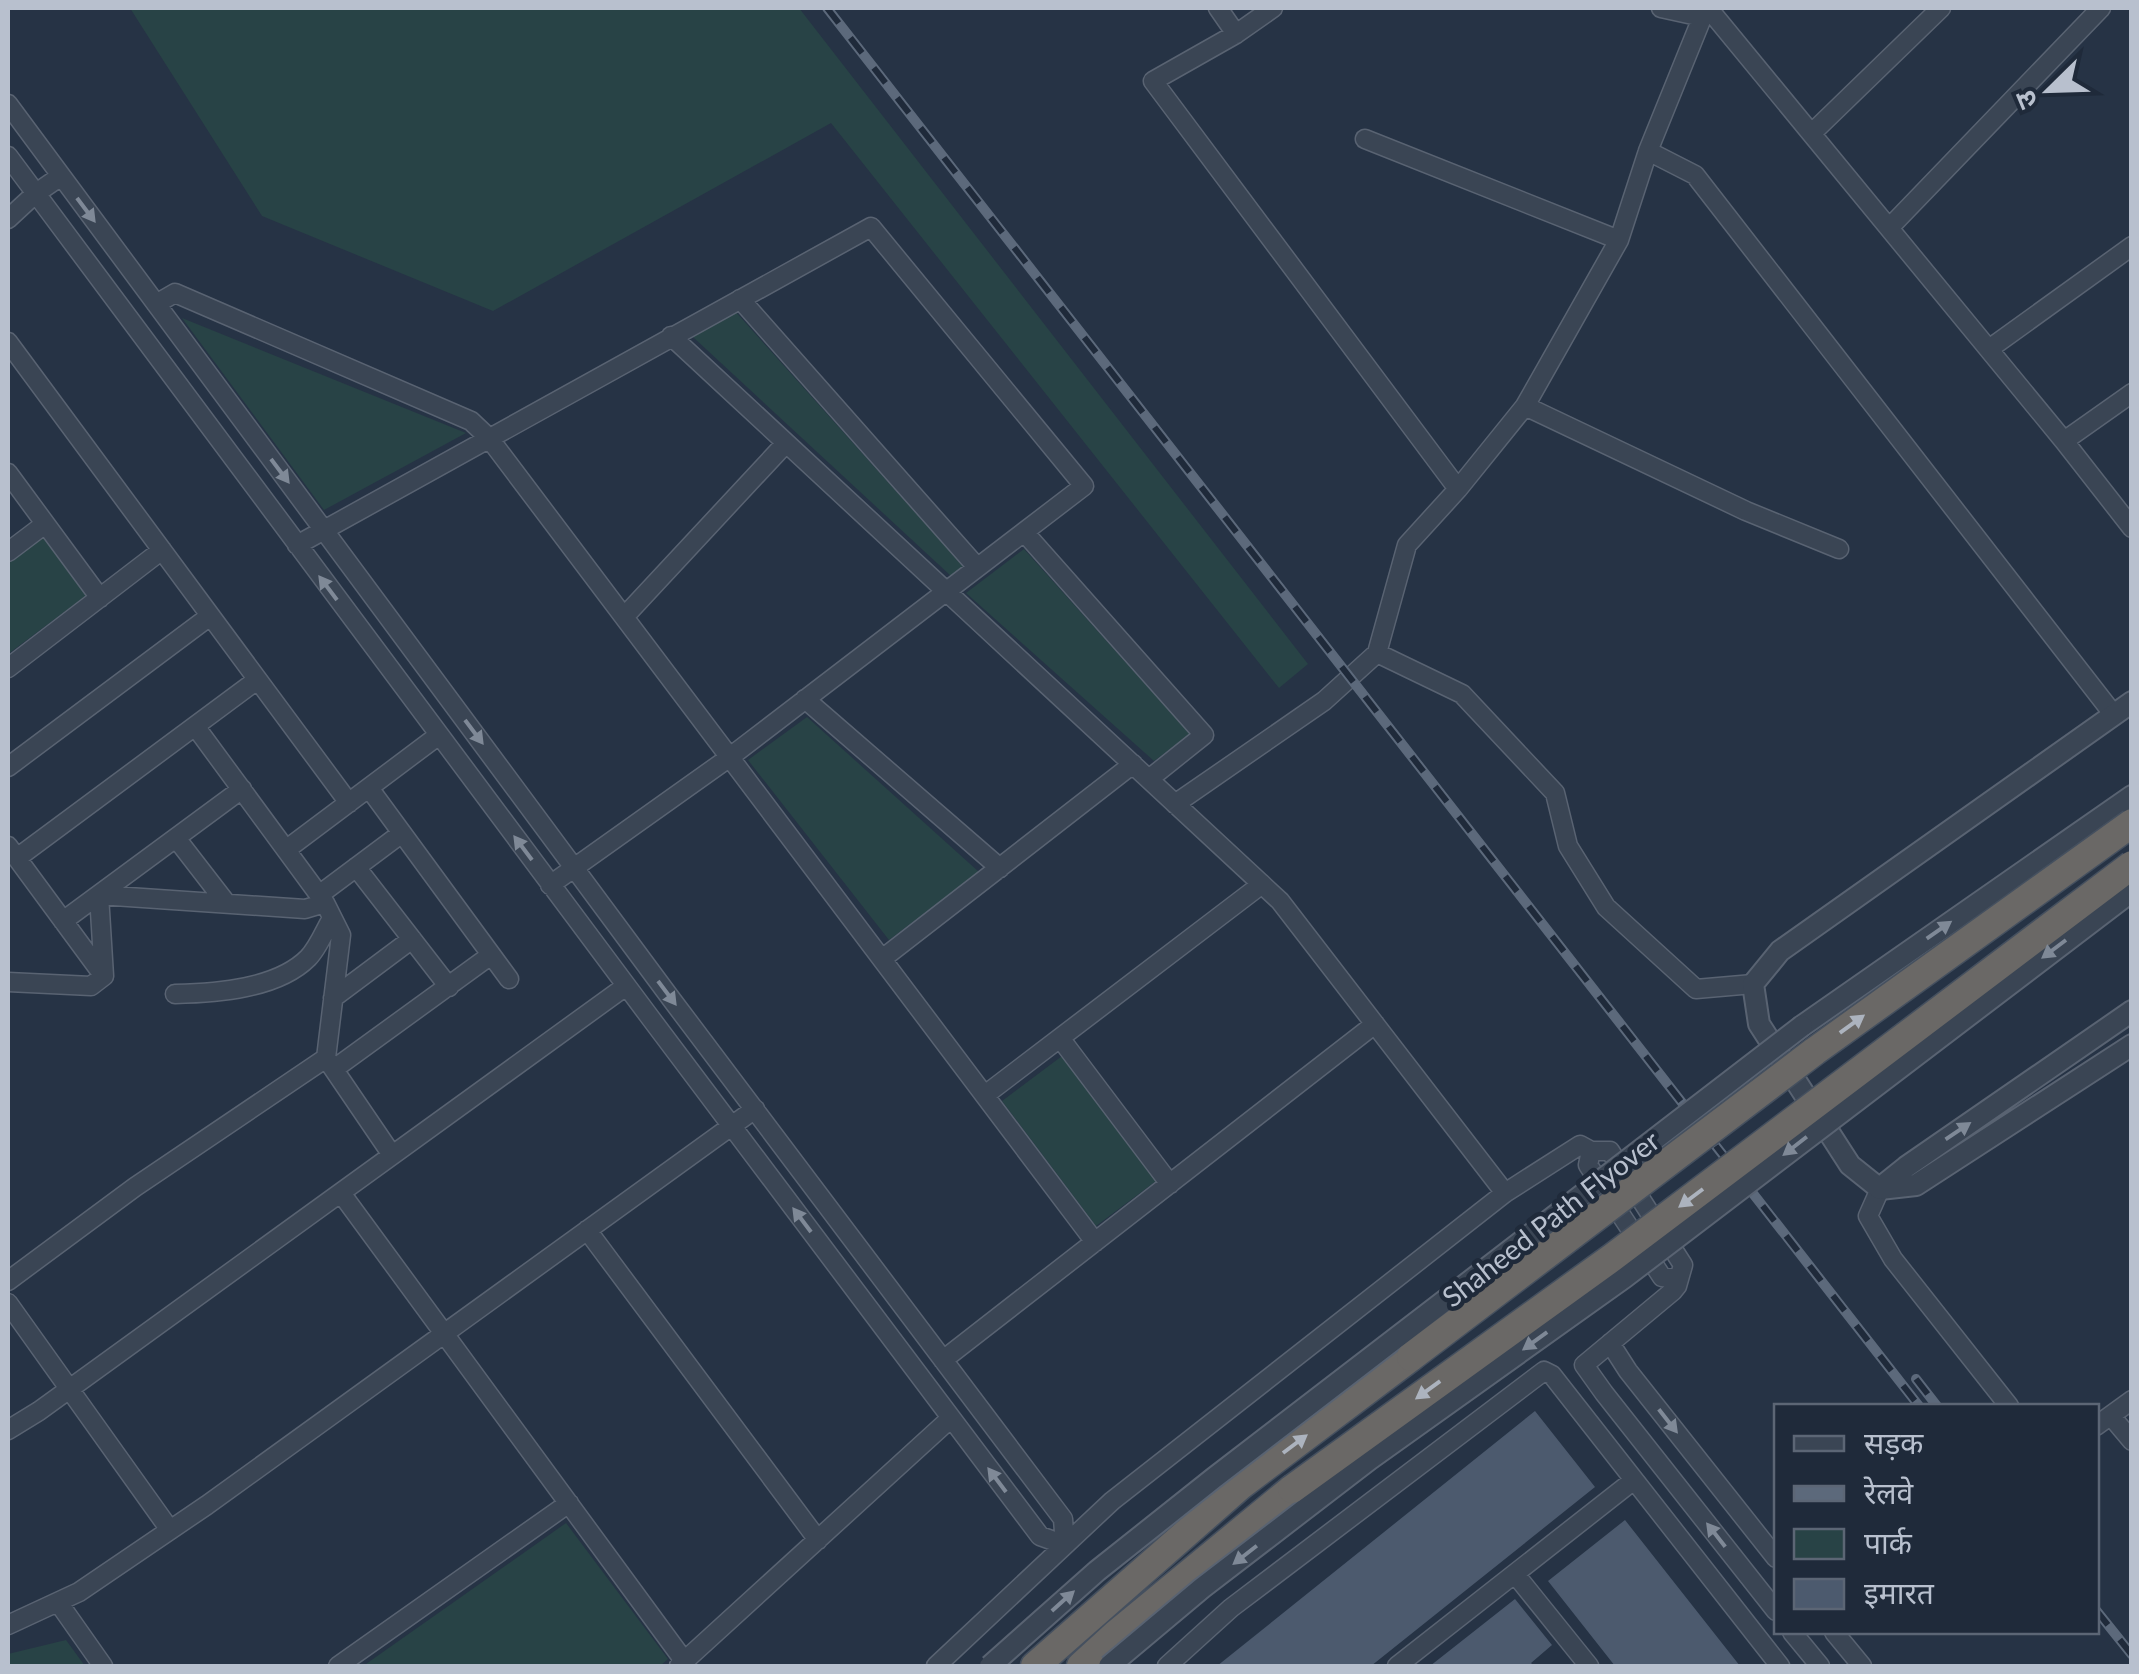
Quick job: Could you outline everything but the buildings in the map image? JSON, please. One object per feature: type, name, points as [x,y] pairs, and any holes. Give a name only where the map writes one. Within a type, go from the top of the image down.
[{"type":"highway","name":"Shaheed Path Flyover","points":[[1035,1666],[1240,1486],[1815,1050],[2132,823]]},
{"type":"highway","points":[[1081,1666],[1292,1490],[1613,1257],[2132,866]]},
{"type":"highway","points":[[1326,1393],[1411,1357]]},
{"type":"highway","points":[[1284,1525],[1292,1490]]},
{"type":"street","points":[[1218,8],[1236,34]]},
{"type":"street","points":[[1273,8],[1153,81],[1458,489]]},
{"type":"street","points":[[1661,8],[1705,11],[1890,227],[2132,528]]},
{"type":"street","points":[[1812,133],[1941,8]]},
{"type":"street","points":[[1890,227],[2101,8]]},
{"type":"street","points":[[1176,804],[1324,701],[1377,653],[1407,545],[1525,406],[1619,240],[1648,151],[1705,11]]},
{"type":"street","points":[[8,104],[1063,1520],[1065,1545]]},
{"type":"street","points":[[1365,140],[1619,240]]},
{"type":"street","points":[[1648,151],[1695,175],[2114,716]]},
{"type":"street","points":[[8,156],[1040,1536],[1065,1545]]},
{"type":"street","points":[[8,219],[61,176]]},
{"type":"street","points":[[297,546],[871,226],[1084,486],[730,756],[550,885]]},
{"type":"street","points":[[1990,349],[2132,246]]},
{"type":"street","points":[[156,304],[175,294],[471,421],[490,438],[1095,1242]]},
{"type":"street","points":[[740,298],[977,567]]},
{"type":"street","points":[[671,336],[1280,901],[1505,1193]]},
{"type":"street","points":[[8,342],[349,803]]},
{"type":"street","points":[[2064,440],[2132,393]]},
{"type":"street","points":[[1525,406],[1746,511],[1839,549]]},
{"type":"street","points":[[624,617],[786,443]]},
{"type":"street","points":[[8,473],[100,598]]},
{"type":"street","points":[[8,552],[45,524]]},
{"type":"street","points":[[1024,532],[1204,735],[1149,779]]},
{"type":"street","points":[[8,668],[162,550]]},
{"type":"street","points":[[8,767],[210,616]]},
{"type":"street","points":[[1377,653],[1462,694],[1555,793],[1568,846],[1606,907],[1696,989],[1753,984],[1780,951],[2132,702]]},
{"type":"street","points":[[104,976],[12,852],[258,680]]},
{"type":"street","points":[[805,699],[1000,868]]},
{"type":"street","points":[[194,726],[287,849],[326,905],[340,935],[330,1064],[392,1156]]},
{"type":"street","points":[[287,849],[439,735]]},
{"type":"street","points":[[882,959],[1133,764]]},
{"type":"street","points":[[369,788],[509,979]]},
{"type":"street","points":[[63,922],[242,790]]},
{"type":"street","name":"Shaheed Path Flyover","points":[[990,1666],[1097,1571],[1802,1026],[2132,796]]},
{"type":"street","points":[[175,994],[198,994],[278,979],[309,957],[326,905],[356,867],[402,833]]},
{"type":"street","points":[[176,838],[227,904]]},
{"type":"street","points":[[356,867],[449,988]]},
{"type":"street","points":[[984,1096],[1262,884]]},
{"type":"street","points":[[1109,1666],[1284,1525],[1624,1277],[2132,891]]},
{"type":"street","points":[[99,895],[305,909],[326,905]]},
{"type":"street","points":[[99,895],[104,976]]},
{"type":"street","points":[[333,998],[412,939]]},
{"type":"street","points":[[8,1281],[135,1187],[449,988],[491,955]]},
{"type":"street","points":[[8,982],[90,986],[104,976]]},
{"type":"street","points":[[1753,984],[1759,1024],[1850,1165],[1880,1188],[1916,1185],[2132,1045]]},
{"type":"street","points":[[8,1430],[626,986]]},
{"type":"street","points":[[2007,1404],[1893,1260],[1868,1216],[1880,1188],[1906,1167],[2132,1011]]},
{"type":"street","points":[[943,1360],[1375,1024]]},
{"type":"street","points":[[1060,1038],[1170,1184]]},
{"type":"street","points":[[8,1625],[80,1592],[170,1530],[755,1110]]},
{"type":"street","points":[[936,1666],[1112,1501],[1505,1193],[1580,1145],[1591,1151],[1610,1151],[1684,1265],[1673,1292],[1584,1364],[1774,1609]]},
{"type":"street","points":[[1591,1151],[1588,1165],[1662,1278],[1678,1279]]},
{"type":"street","points":[[342,1192],[682,1664],[951,1418]]},
{"type":"street","points":[[587,1230],[818,1540]]},
{"type":"street","points":[[8,1302],[170,1530]]},
{"type":"street","points":[[1610,1344],[1774,1555]]},
{"type":"street","points":[[1171,1665],[1232,1608],[1544,1371],[1552,1374],[1780,1666]]},
{"type":"street","points":[[2132,1400],[2104,1421],[2132,1441]]},
{"type":"street","points":[[1396,1666],[1634,1480]]},
{"type":"street","points":[[340,1666],[569,1502]]},
{"type":"street","points":[[1516,1574],[1589,1666]]},
{"type":"street","points":[[58,1602],[103,1666]]},
{"type":"street","points":[[1794,1634],[1820,1666]]},
{"type":"street","points":[[1836,1634],[1862,1666]]},
{"type":"green space","points":[[130,8],[799,8],[1308,664],[1279,688],[831,123],[493,311],[262,216]]},
{"type":"green space","points":[[735,311],[963,566],[951,576],[693,337]]},
{"type":"green space","points":[[182,318],[466,433],[324,510]]},
{"type":"green space","points":[[42,534],[87,595],[8,654],[8,559]]},
{"type":"green space","points":[[1024,549],[1190,734],[1154,761],[966,593]]},
{"type":"green space","points":[[807,717],[979,872],[889,940],[748,760]]},
{"type":"green space","points":[[1062,1056],[1156,1181],[1096,1226],[1002,1101]]},
{"type":"green space","points":[[566,1523],[668,1659],[660,1666],[366,1664]]},
{"type":"green space","points":[[66,1640],[85,1666],[8,1666],[8,1654]]},
{"type":"railway","points":[[827,8],[1917,1404]]},
{"type":"railway","points":[[1916,1379],[1935,1404]]},
{"type":"railway","points":[[2099,1614],[2132,1655]]}]
